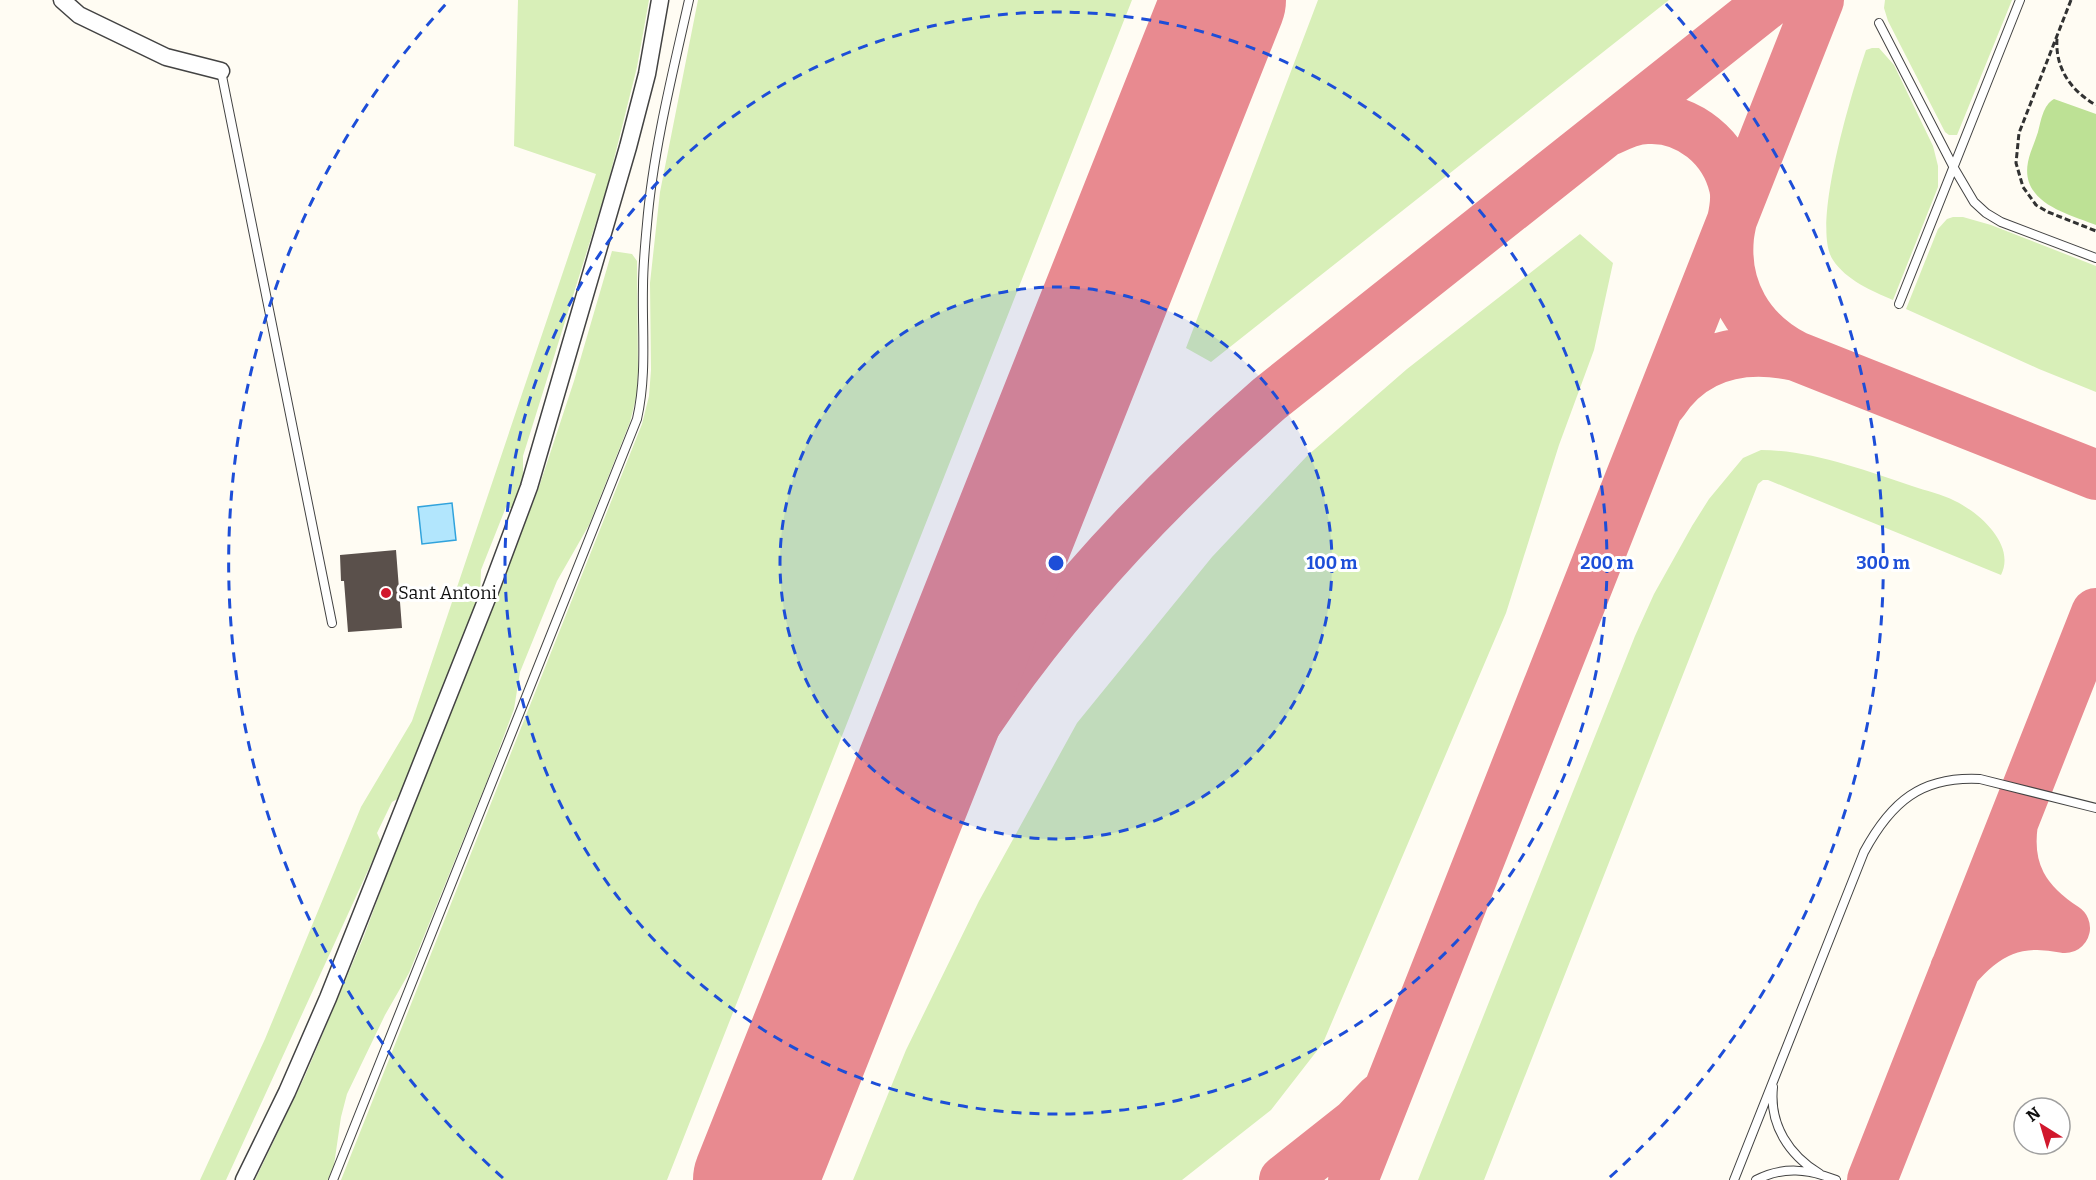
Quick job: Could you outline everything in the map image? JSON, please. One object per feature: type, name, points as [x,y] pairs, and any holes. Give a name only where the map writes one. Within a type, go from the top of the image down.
[{"type":"street","points":[[62,0],[79,15],[166,57],[221,71]]},
{"type":"street","points":[[244,1180],[287,1092],[328,998],[484,608],[529,488],[628,147],[647,74],[660,0]]},
{"type":"lane","points":[[333,1180],[637,419],[644,381],[643,285],[647,220],[653,174],[671,79],[689,0]]},
{"type":"lane","points":[[1899,304],[2020,0]]},
{"type":"lane","points":[[1880,23],[1954,168],[1974,202],[2001,222],[2096,258]]},
{"type":"lane","points":[[221,71],[332,623]]},
{"type":"lane","points":[[1734,1180],[1864,852],[1880,824],[1901,802],[1938,783],[1965,778],[1980,779],[2096,808]]},
{"type":"lane","points":[[1773,1081],[1772,1102],[1781,1135],[1800,1160],[1820,1174]]},
{"type":"lane","points":[[1756,1180],[1765,1175],[1786,1171],[1808,1171],[1836,1180]]},
{"type":"path","points":[[2071,0],[2019,133],[2016,152],[2018,171],[2026,194],[2036,205],[2096,231]]},
{"type":"path","points":[[2058,35],[2058,55],[2065,77],[2077,93],[2096,105]]},
{"type":"green space","points":[[518,0],[649,0],[637,67],[607,187],[523,456],[523,484],[515,509],[506,507],[481,570],[480,599],[399,798],[392,802],[377,833],[381,842],[226,1180],[200,1180],[265,1039],[361,807],[412,721],[596,174],[514,146]]},
{"type":"green space","points":[[698,0],[1132,0],[667,1180],[341,1180],[642,424],[649,396],[650,283],[660,192]]},
{"type":"green space","points":[[1318,0],[1669,0],[1211,362],[1186,348]]},
{"type":"green space","points":[[1885,0],[2012,0],[1957,135],[1949,135],[1945,132],[1888,21],[1884,8]]},
{"type":"green space","points":[[1879,48],[1894,65],[1933,146],[1938,166],[1938,187],[1893,300],[1860,284],[1838,267],[1827,243],[1830,189],[1836,157],[1866,50]]},
{"type":"green space","points":[[2054,99],[2096,114],[2096,225],[2048,205],[2031,188],[2027,176],[2029,158],[2043,114],[2047,105]]},
{"type":"green space","points":[[1963,217],[1991,225],[2096,266],[2096,392],[1906,309],[1938,229],[1947,219]]},
{"type":"green space","points":[[1580,234],[1613,263],[1594,350],[1559,445],[1506,613],[1323,1043],[1271,1110],[1182,1180],[853,1180],[906,1050],[979,901],[1077,723],[1212,557],[1307,456],[1407,369]]},
{"type":"green space","points":[[612,251],[632,254],[637,261],[637,394],[630,422],[589,525],[557,581],[520,672],[514,709],[409,973],[385,1015],[347,1094],[334,1165],[328,1180],[255,1180],[305,1076],[364,936],[415,798],[476,651],[539,487],[574,381]]},
{"type":"green space","points":[[1761,450],[1799,453],[1837,462],[1939,494],[1965,506],[1993,531],[2000,542],[2004,552],[2001,575],[1768,480],[1763,480],[1758,484],[1484,1180],[1418,1180],[1635,636],[1654,594],[1709,499],[1743,458]]},
{"type":"water","points":[[452,503],[456,540],[422,544],[418,507]]},
{"type":"building","name":"Sant Antoni","points":[[396,550],[402,628],[348,632],[340,555]]},
{"type":"taxiway","points":[[757,1180],[857,945],[925,808],[959,750],[996,695],[1079,589],[1171,490],[1269,399],[1772,0]]},
{"type":"taxiway","points":[[1353,1180],[1819,0]]},
{"type":"taxiway","points":[[1609,131],[1638,120],[1663,120],[1691,129],[1714,148],[1723,160],[1734,187],[1735,206],[1729,237],[1729,256],[1736,291],[1753,322],[1779,346],[1796,356],[2096,475]]},
{"type":"taxiway","points":[[1663,402],[1675,386],[1690,373],[1722,357],[1758,352],[1796,356]]},
{"type":"taxiway","points":[[1872,1180],[2096,613]]},
{"type":"taxiway","points":[[1955,969],[1979,946],[2004,931],[2032,925],[2065,928],[2039,907],[2021,884],[2013,856],[2013,823]]},
{"type":"taxiway","points":[[1284,1180],[1356,1123],[1380,1098]]},
{"type":"runway","points":[[755,1180],[1224,0]]},
{"type":"place","name":"Sant Antoni","points":[[386,593]]}]
